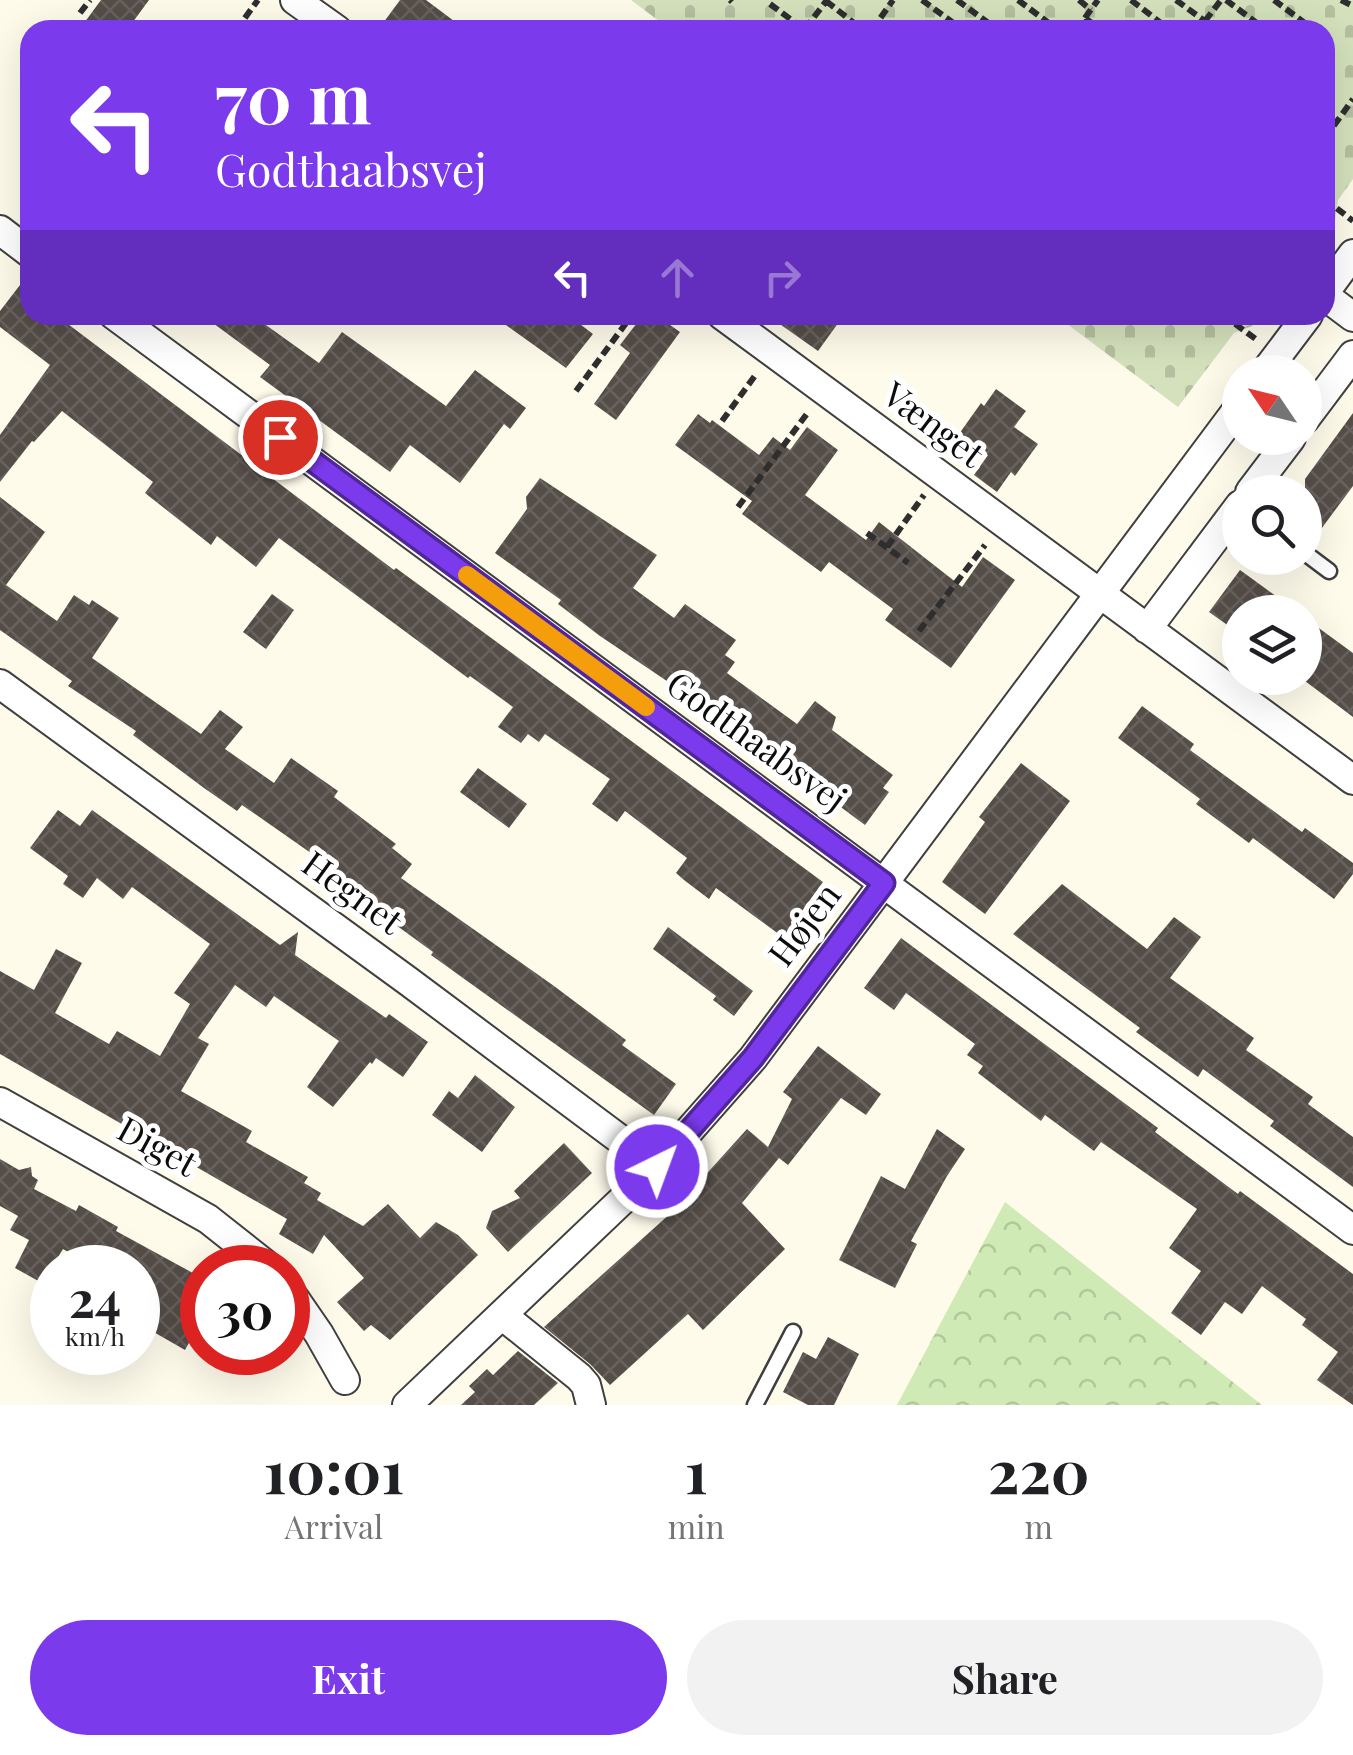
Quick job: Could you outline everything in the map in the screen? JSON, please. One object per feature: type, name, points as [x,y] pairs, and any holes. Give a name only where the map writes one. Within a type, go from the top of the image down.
[{"type":"street","points":[[295,0],[322,20]]},
{"type":"street","points":[[0,230],[20,245]]},
{"type":"street","points":[[1335,280],[1353,254]]},
{"type":"street","name":"Godthaabsvej","points":[[128,325],[1353,1230]]},
{"type":"street","name":"Vænget","points":[[736,325],[1353,780]]},
{"type":"street","points":[[1279,355],[1301,325]]},
{"type":"street","points":[[1322,396],[1353,355]]},
{"type":"street","name":"Højen","points":[[407,1405],[657,1167],[753,1058],[1222,430]]},
{"type":"street","points":[[1263,475],[1278,455]]},
{"type":"street","points":[[1147,629],[1222,530]]},
{"type":"street","name":"Hegnet","points":[[0,684],[408,980],[657,1167]]},
{"type":"street","name":"Diget","points":[[0,1102],[208,1219],[241,1245]]},
{"type":"street","points":[[502,1315],[579,1377],[586,1385],[590,1405]]},
{"type":"street","points":[[310,1324],[345,1380]]},
{"type":"lane","points":[[1322,566],[1329,571]]},
{"type":"lane","points":[[755,1405],[793,1332]]},
{"type":"path","points":[[80,13],[90,0]]},
{"type":"path","points":[[826,0],[851,20]]},
{"type":"path","points":[[922,0],[949,20]]},
{"type":"path","points":[[958,0],[985,20]]},
{"type":"path","points":[[1018,0],[1045,20]]},
{"type":"path","points":[[1079,0],[1091,10]]},
{"type":"path","points":[[1088,20],[1085,18],[1098,0]]},
{"type":"path","points":[[1131,0],[1157,20]]},
{"type":"path","points":[[1176,0],[1204,20]]},
{"type":"path","points":[[1206,20],[1223,0],[1252,20]]},
{"type":"path","points":[[1274,0],[1301,20]]},
{"type":"path","points":[[1342,0],[1353,6]]},
{"type":"path","points":[[770,4],[791,20]]},
{"type":"path","points":[[1335,124],[1353,98]]},
{"type":"path","points":[[576,391],[625,325]]},
{"type":"path","points":[[1233,325],[1263,355]]},
{"type":"path","points":[[722,421],[772,352]]},
{"type":"path","points":[[738,506],[824,391]]},
{"type":"path","points":[[887,547],[938,476]]},
{"type":"path","points":[[918,631],[1002,522]]},
{"type":"path","points":[[867,533],[908,563]]},
{"type":"green space","points":[[631,0],[1353,0],[1353,179],[1338,200],[1335,220],[1335,20],[658,20]]},
{"type":"green space","points":[[1068,325],[1253,325],[1234,333],[1178,407]]},
{"type":"green space","points":[[1005,1202],[1262,1405],[897,1405]]},
{"type":"building","points":[[101,0],[149,0],[134,20],[86,20]]},
{"type":"building","points":[[400,0],[426,0],[453,20],[385,20]]},
{"type":"building","points":[[20,285],[20,325],[69,325],[394,570],[823,882],[802,911],[812,920],[795,946],[716,888],[709,899],[684,880],[676,873],[687,858],[625,811],[617,822],[592,804],[610,779],[545,734],[539,742],[528,734],[521,743],[498,727],[513,707],[279,538],[256,567],[217,536],[211,545],[145,493],[153,482],[62,411],[0,482],[0,435],[50,365],[0,327],[0,311]]},
{"type":"building","points":[[216,325],[266,325],[319,363],[342,332],[446,406],[475,370],[526,408],[510,429],[504,424],[460,483],[410,445],[390,472],[260,377],[270,365]]},
{"type":"building","points":[[506,325],[581,325],[593,334],[566,368]]},
{"type":"building","points":[[635,325],[670,325],[680,332],[616,420],[594,404],[630,353],[620,345]]},
{"type":"building","points":[[781,325],[837,325],[818,351]]},
{"type":"building","points":[[996,389],[1026,411],[1014,427],[1038,444],[1015,476],[1011,472],[997,492],[974,475],[988,455],[959,434]]},
{"type":"building","points":[[1353,413],[1353,486],[1322,528],[1322,475],[1308,475]]},
{"type":"building","points":[[698,414],[759,455],[773,437],[790,450],[807,427],[838,450],[805,495],[866,540],[879,522],[962,587],[983,557],[1015,580],[951,668],[885,620],[893,609],[829,562],[821,572],[742,514],[752,501],[675,445]]},
{"type":"building","points":[[540,478],[657,555],[633,588],[674,618],[685,604],[736,640],[725,655],[735,662],[727,673],[797,724],[815,701],[836,717],[832,730],[893,775],[883,788],[889,792],[865,825],[704,706],[600,636],[558,604],[561,600],[495,553],[527,509],[526,497]]},
{"type":"building","points":[[0,497],[45,532],[6,585],[57,621],[74,595],[89,605],[92,600],[119,618],[92,658],[201,734],[220,710],[243,727],[225,749],[274,783],[291,758],[338,791],[334,797],[396,844],[392,848],[412,864],[401,878],[554,986],[626,1040],[622,1045],[676,1084],[654,1115],[431,955],[433,952],[323,872],[328,865],[242,805],[237,811],[204,788],[133,735],[136,731],[68,686],[72,681],[0,630]]},
{"type":"building","points":[[1236,575],[1247,575],[1275,595],[1222,595],[1222,621],[1209,612]]},
{"type":"building","points":[[272,594],[294,610],[266,649],[243,632]]},
{"type":"building","points":[[1322,630],[1353,653],[1353,717],[1322,694]]},
{"type":"building","points":[[1142,706],[1194,744],[1190,750],[1302,832],[1305,828],[1353,863],[1353,874],[1334,899],[1253,838],[1249,843],[1196,804],[1200,799],[1118,738]]},
{"type":"building","points":[[1021,763],[1070,801],[985,914],[942,882],[985,822],[979,817]]},
{"type":"building","points":[[478,768],[527,804],[509,828],[460,792]]},
{"type":"building","points":[[58,810],[80,826],[92,810],[280,945],[298,932],[295,955],[428,1042],[403,1077],[376,1058],[370,1062],[333,1107],[307,1087],[339,1041],[274,996],[266,1007],[235,985],[198,1038],[209,1044],[181,1091],[252,1131],[246,1142],[308,1177],[304,1183],[321,1193],[317,1200],[363,1226],[388,1204],[420,1238],[436,1222],[458,1235],[478,1255],[390,1340],[371,1325],[364,1331],[337,1302],[364,1278],[324,1235],[313,1254],[310,1245],[298,1245],[279,1234],[287,1219],[0,1054],[0,971],[34,990],[56,949],[82,963],[55,1013],[109,1044],[117,1031],[160,1056],[190,1004],[174,993],[210,944],[132,887],[123,899],[97,878],[83,898],[63,884],[68,876],[30,848]]},
{"type":"building","points":[[1062,884],[1147,949],[1174,917],[1201,937],[1170,978],[1254,1038],[1246,1050],[1313,1097],[1308,1104],[1353,1137],[1353,1187],[1270,1126],[1274,1121],[1203,1069],[1198,1077],[1136,1032],[1140,1028],[1013,934]]},
{"type":"building","points":[[668,927],[753,991],[734,1016],[713,1000],[716,996],[653,949]]},
{"type":"building","points":[[901,938],[1158,1128],[1155,1132],[1238,1194],[1240,1191],[1353,1274],[1353,1405],[1317,1380],[1338,1352],[1302,1325],[1306,1319],[1262,1286],[1242,1314],[1225,1302],[1201,1335],[1171,1313],[1201,1271],[1169,1248],[1197,1209],[1101,1142],[1094,1151],[1045,1115],[1041,1121],[978,1073],[983,1066],[967,1055],[975,1044],[906,993],[894,1010],[864,988]]},
{"type":"building","points":[[818,1046],[881,1094],[866,1115],[841,1098],[788,1165],[779,1158],[742,1203],[785,1249],[703,1330],[688,1314],[610,1385],[544,1327],[672,1212],[747,1129],[768,1147],[792,1099],[783,1092]]},
{"type":"building","points":[[475,1075],[515,1107],[482,1152],[432,1115],[449,1091],[458,1098]]},
{"type":"building","points":[[937,1129],[965,1149],[911,1241],[917,1244],[895,1288],[839,1260],[881,1176],[905,1189]]},
{"type":"building","points":[[564,1143],[592,1173],[508,1252],[486,1228],[492,1211],[520,1198],[514,1191]]},
{"type":"building","points":[[0,1159],[19,1170],[31,1167],[32,1176],[38,1180],[34,1189],[76,1211],[79,1205],[142,1245],[30,1245],[30,1276],[15,1268],[29,1240],[10,1230],[18,1216],[0,1206]]},
{"type":"building","points":[[160,1255],[180,1266],[180,1347],[160,1336]]},
{"type":"building","points":[[828,1337],[859,1354],[834,1405],[808,1405],[783,1392],[803,1352],[816,1359]]},
{"type":"building","points":[[518,1351],[558,1383],[534,1405],[461,1405],[475,1392],[469,1386],[487,1369],[493,1375]]},
{"type":"slow traffic","points":[[467,575],[646,707]]},
{"type":"route","points":[[280,437],[884,883],[753,1058],[657,1167]]}]
